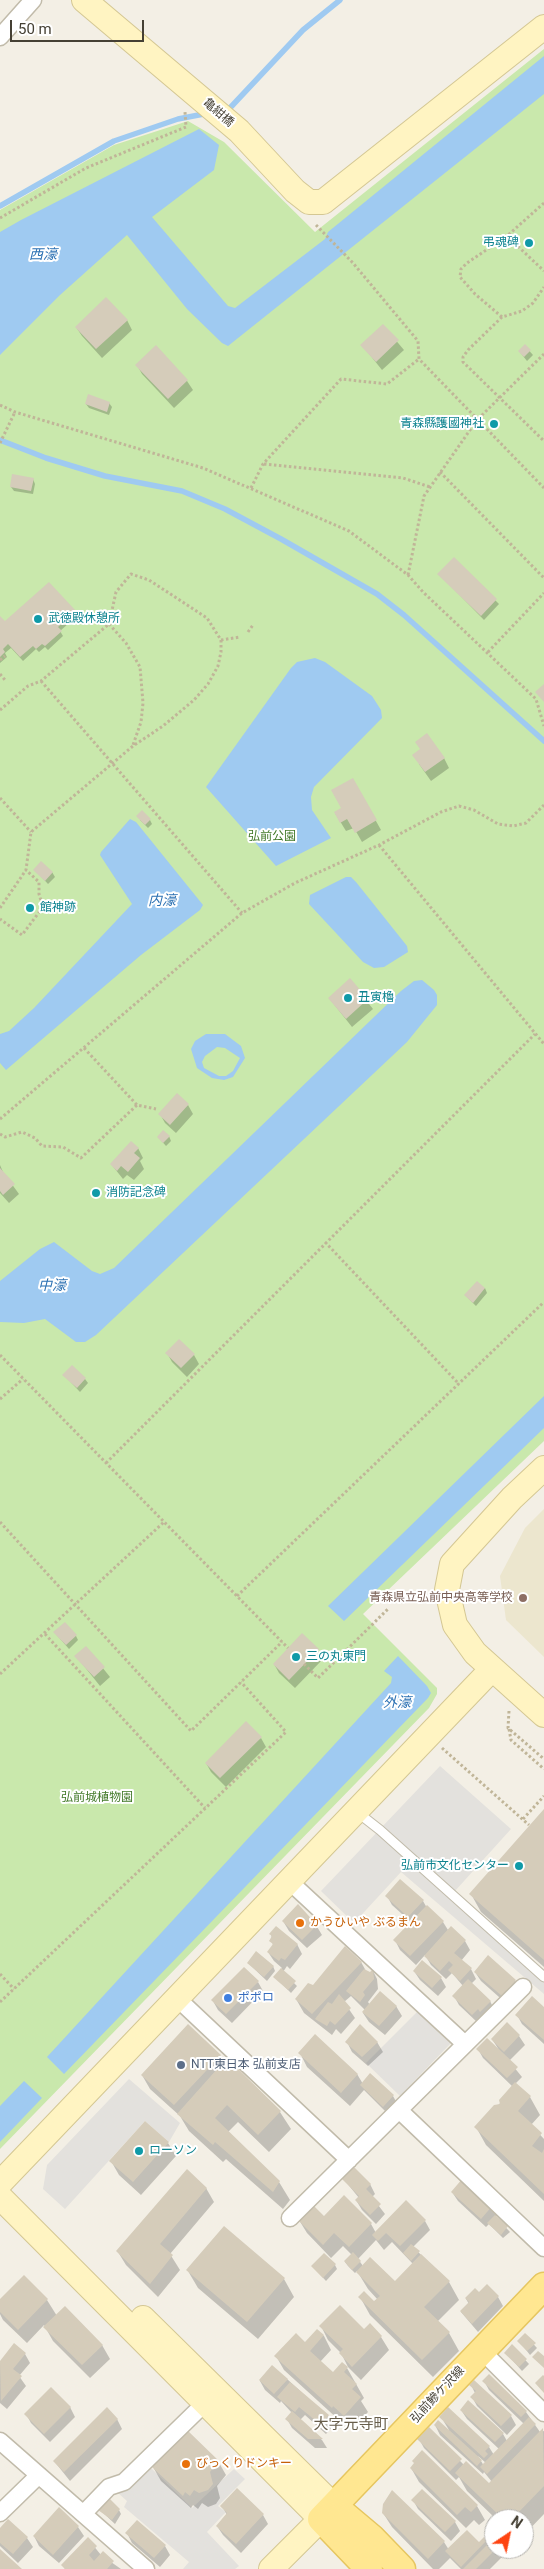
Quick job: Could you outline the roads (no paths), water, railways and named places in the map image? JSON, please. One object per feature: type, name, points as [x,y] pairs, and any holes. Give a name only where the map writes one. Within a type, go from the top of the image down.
[{"type":"main road","name":"弘前鰺ケ沢線","points":[[327,2513],[544,2286]]},
{"type":"main road","points":[[327,2513],[369,2569]]},
{"type":"main road","points":[[327,2513],[372,2538],[402,2569]]},
{"type":"street","points":[[0,37],[33,0]]},
{"type":"street","name":"亀紺橋","points":[[84,0],[239,131],[295,191],[309,202],[323,202],[544,27]]},
{"type":"street","points":[[544,1468],[512,1498],[452,1564],[447,1590],[455,1625],[492,1669],[544,1714]]},
{"type":"street","points":[[1,2187],[492,1669]]},
{"type":"street","points":[[290,1881],[466,2044]]},
{"type":"street","points":[[290,2218],[523,1987]]},
{"type":"street","points":[[178,1999],[350,2160]]},
{"type":"street","points":[[399,2110],[544,2248]]},
{"type":"street","points":[[1,2187],[205,2404],[327,2513]]},
{"type":"street","points":[[1,2187],[327,2513]]},
{"type":"street","points":[[481,2350],[544,2413]]},
{"type":"street","points":[[83,2514],[109,2487],[124,2482],[205,2404]]},
{"type":"street","points":[[0,2441],[146,2569]]},
{"type":"street","points":[[0,2513],[40,2475]]},
{"type":"street","points":[[271,2569],[327,2513]]},
{"type":"lane","points":[[356,1811],[380,1830],[544,1977]]},
{"type":"water","name":"西濠","points":[[544,56],[544,94],[228,346],[222,343],[187,309],[127,235],[60,295],[0,355],[0,232],[21,220],[199,129],[219,145],[214,170],[152,217],[228,306],[235,308],[325,239],[328,232]]},
{"type":"water","points":[[315,658],[325,662],[372,696],[381,710],[382,718],[314,787],[311,797],[312,810],[331,838],[276,866],[206,787],[291,668],[297,662]]},
{"type":"water","name":"内濠","points":[[130,819],[136,822],[203,905],[200,910],[141,955],[6,1070],[0,1063],[0,1034],[9,1031],[34,1008],[132,904],[100,855]]},
{"type":"water","points":[[346,877],[351,877],[356,882],[407,946],[408,952],[384,967],[374,968],[363,962],[309,904],[310,895]]},
{"type":"water","name":"中濠","points":[[422,980],[437,995],[437,1005],[407,1042],[96,1335],[85,1342],[76,1342],[45,1319],[24,1323],[0,1322],[0,1281],[40,1249],[54,1242],[92,1271],[100,1274],[114,1268],[401,991],[414,981]]},
{"type":"water","points":[[206,1034],[225,1034],[241,1046],[245,1058],[233,1077],[224,1080],[212,1078],[197,1068],[191,1049],[195,1041]],"holes":[[[217,1047],[225,1048],[240,1058],[233,1071],[226,1076],[219,1076],[204,1068],[202,1062],[205,1056]]]},
{"type":"water","points":[[544,1396],[544,1428],[344,1621],[328,1606]]},
{"type":"water","name":"外濠","points":[[398,1656],[427,1686],[431,1693],[428,1698],[64,2074],[47,2057],[391,1683],[392,1677],[384,1671]]},
{"type":"water","points":[[24,2081],[42,2098],[0,2142],[0,2106]]},
{"type":"waterway","points":[[223,110],[229,109],[303,30],[340,0]]},
{"type":"waterway","points":[[0,206],[114,141],[178,119],[209,113]]},
{"type":"waterway","points":[[0,440],[46,458],[105,476],[182,491],[225,509],[281,539],[377,594],[404,615],[544,741]]},
{"type":"place","name":"弔魂碑","points":[[529,243]]},
{"type":"place","name":"青森縣護國神社","points":[[494,424]]},
{"type":"place","name":"武徳殿休憩所","points":[[38,619]]},
{"type":"place","name":"館神跡","points":[[30,908]]},
{"type":"place","name":"丑寅櫓","points":[[348,998]]},
{"type":"place","name":"消防記念碑","points":[[96,1193]]},
{"type":"place","name":"青森県立弘前中央高等学校","points":[[523,1598]]},
{"type":"place","name":"三の丸東門","points":[[296,1657]]},
{"type":"place","name":"弘前市文化センター","points":[[519,1866]]},
{"type":"place","name":"かうひいや ぶるまん","points":[[300,1923]]},
{"type":"place","name":"ポポロ","points":[[228,1998]]},
{"type":"place","name":"NTT東日本 弘前支店","points":[[181,2065]]},
{"type":"place","name":"ローソン","points":[[139,2151]]},
{"type":"place","name":"びっくりドンキー","points":[[186,2464]]},
{"type":"district","name":"大字元寺町","points":[[351,2425]]},
{"type":"park label","name":"弘前公園","points":[[272,837]]},
{"type":"park label","name":"弘前城植物園","points":[[97,1798]]}]
